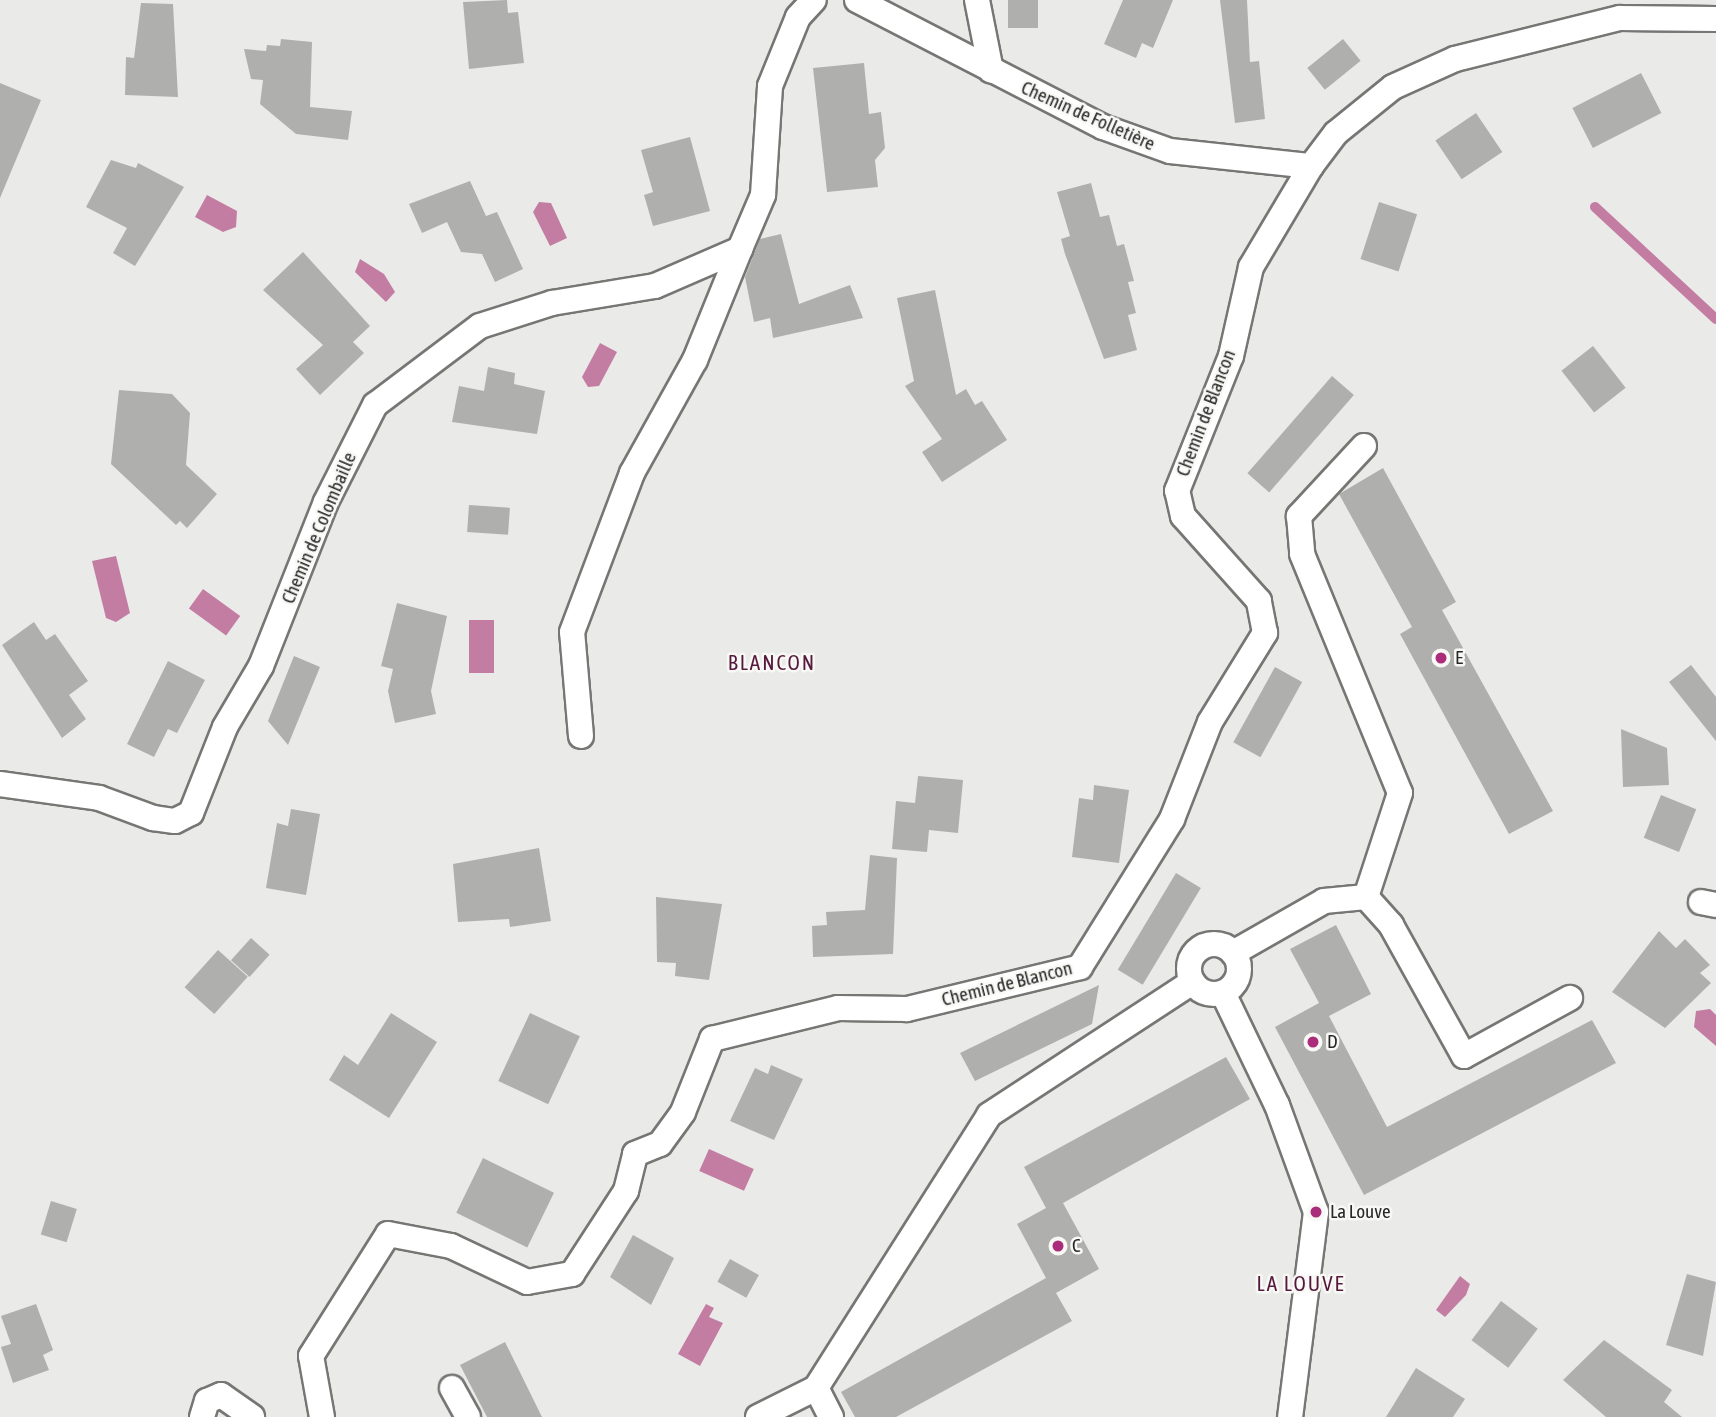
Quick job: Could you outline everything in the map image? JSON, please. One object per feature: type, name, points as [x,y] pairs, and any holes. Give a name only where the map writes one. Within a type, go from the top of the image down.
[{"type":"street","points":[[581,736],[572,632],[632,473],[695,360],[762,195],[770,86],[798,16],[814,0]]},
{"type":"street","name":"Chemin de Folletière","points":[[856,0],[991,71],[1170,151],[1311,166]]},
{"type":"street","points":[[977,0],[991,71]]},
{"type":"street","points":[[1709,0],[1716,10]]},
{"type":"street","points":[[1311,166],[1336,134],[1393,87],[1455,59],[1620,18],[1716,19]]},
{"type":"street","name":"Chemin de Blancon","points":[[322,1417],[311,1356],[388,1234],[451,1246],[527,1282],[572,1274],[626,1191],[635,1154],[660,1144],[683,1112],[712,1039],[838,1008],[907,1009],[1080,967],[1172,819],[1210,722],[1265,634],[1259,601],[1184,516],[1177,491],[1231,356],[1251,267],[1311,166]]},
{"type":"street","name":"Chemin de Colombaille","points":[[0,784],[99,799],[153,818],[175,821],[191,813],[225,727],[261,666],[326,502],[375,405],[480,326],[552,303],[655,286],[740,249]]},
{"type":"street","points":[[1364,446],[1300,516],[1302,554],[1401,793],[1366,897]]},
{"type":"street","points":[[1233,953],[1324,901],[1366,897]]},
{"type":"street","points":[[1366,897],[1391,925],[1464,1056],[1570,998]]},
{"type":"street","points":[[1213,944],[1233,953],[1239,973],[1223,993],[1208,994],[1192,982],[1189,963],[1197,950],[1213,944]]},
{"type":"street","points":[[758,1417],[816,1388],[989,1115],[1192,982]]},
{"type":"street","points":[[1223,993],[1314,1200],[1313,1269],[1290,1417]]},
{"type":"street","points":[[452,1388],[468,1417]]},
{"type":"street","points":[[816,1388],[831,1417]]},
{"type":"street","points":[[202,1417],[206,1401],[221,1395],[252,1417]]},
{"type":"shaded area","points":[[207,195],[237,211],[236,227],[223,232],[195,217]]},
{"type":"shaded area","points":[[539,202],[551,203],[567,238],[550,246],[533,212]]},
{"type":"shaded area","points":[[360,259],[384,274],[395,292],[386,302],[355,272]]},
{"type":"shaded area","points":[[600,343],[617,352],[599,386],[588,387],[582,377]]},
{"type":"shaded area","points":[[116,556],[130,613],[116,622],[106,618],[92,561]]},
{"type":"shaded area","points":[[203,589],[240,616],[226,635],[189,608]]},
{"type":"shaded area","points":[[469,620],[494,620],[494,673],[469,673]]},
{"type":"shaded area","points":[[1710,1009],[1716,1015],[1716,1046],[1694,1027],[1696,1011]]},
{"type":"shaded area","points":[[709,1149],[754,1169],[744,1191],[699,1171]]},
{"type":"shaded area","points":[[1460,1276],[1470,1284],[1466,1295],[1445,1317],[1436,1310]]},
{"type":"shaded area","points":[[706,1304],[714,1308],[709,1317],[723,1323],[700,1366],[678,1354]]},
{"type":"building","points":[[507,0],[508,13],[518,12],[524,63],[469,69],[463,2]]},
{"type":"building","points":[[1008,0],[1038,0],[1038,28],[1008,28]]},
{"type":"building","points":[[1123,0],[1173,0],[1153,48],[1142,43],[1136,58],[1104,44]]},
{"type":"building","points":[[1220,0],[1247,0],[1250,62],[1259,61],[1265,119],[1235,123]]},
{"type":"building","points":[[141,3],[173,4],[178,97],[125,95],[126,57],[134,58]]},
{"type":"building","points":[[281,39],[312,42],[310,107],[352,111],[348,140],[296,134],[260,104],[263,80],[251,79],[244,49],[266,51],[267,45],[280,46]]},
{"type":"building","points":[[1343,39],[1361,61],[1325,90],[1307,68]]},
{"type":"building","points":[[864,63],[869,114],[881,112],[885,148],[875,160],[878,187],[827,192],[813,68]]},
{"type":"building","points":[[1641,73],[1661,113],[1593,148],[1572,108]]},
{"type":"building","points":[[0,83],[41,100],[0,198]]},
{"type":"building","points":[[1476,113],[1502,152],[1462,179],[1435,140]]},
{"type":"building","points":[[690,137],[710,211],[653,226],[644,195],[653,192],[641,150]]},
{"type":"building","points":[[111,160],[136,168],[138,163],[184,187],[135,266],[113,253],[127,228],[86,207]]},
{"type":"building","points":[[470,181],[486,216],[497,212],[523,269],[495,282],[482,254],[461,252],[447,222],[422,233],[409,204]]},
{"type":"building","points":[[1091,183],[1100,217],[1109,215],[1117,246],[1124,244],[1134,281],[1128,282],[1136,313],[1128,315],[1137,350],[1104,359],[1065,254],[1061,239],[1070,236],[1057,192]]},
{"type":"building","points":[[1379,202],[1417,214],[1399,271],[1360,259]]},
{"type":"building","points":[[781,234],[799,304],[850,285],[863,318],[773,338],[770,318],[754,322],[745,277],[760,239]]},
{"type":"building","points":[[303,252],[370,326],[353,342],[364,353],[320,395],[296,369],[323,345],[263,290]]},
{"type":"building","points":[[935,290],[956,395],[966,389],[975,405],[982,401],[1007,440],[942,482],[922,452],[942,439],[905,386],[914,381],[897,298]]},
{"type":"building","points":[[1593,346],[1626,388],[1594,412],[1561,371]]},
{"type":"building","points":[[488,367],[515,373],[514,384],[545,391],[537,434],[452,422],[459,386],[484,391]]},
{"type":"building","points":[[1332,376],[1354,395],[1269,492],[1247,473]]},
{"type":"building","points":[[119,390],[172,394],[190,413],[186,465],[217,494],[187,528],[180,521],[176,525],[111,464]]},
{"type":"building","name":"E","points":[[1383,468],[1456,602],[1442,610],[1553,811],[1509,834],[1400,634],[1412,627],[1339,494]]},
{"type":"building","points":[[469,505],[510,508],[508,535],[467,532]]},
{"type":"building","points":[[397,603],[447,616],[431,691],[436,714],[395,723],[388,691],[393,669],[381,666]]},
{"type":"building","points":[[34,622],[46,640],[55,634],[88,681],[69,695],[86,719],[62,738],[2,645]]},
{"type":"building","points":[[294,656],[320,667],[288,745],[268,721]]},
{"type":"building","points":[[168,661],[205,680],[177,733],[168,729],[154,757],[127,744]]},
{"type":"building","points":[[1691,665],[1716,697],[1716,741],[1669,682]]},
{"type":"building","points":[[1275,667],[1302,682],[1260,757],[1233,742]]},
{"type":"building","points":[[1621,729],[1667,748],[1669,785],[1623,787]]},
{"type":"building","points":[[918,776],[963,780],[958,833],[929,830],[927,852],[892,849],[896,801],[915,803]]},
{"type":"building","points":[[1094,785],[1129,790],[1119,863],[1072,857],[1079,798],[1093,800]]},
{"type":"building","points":[[1661,795],[1696,809],[1679,852],[1644,838]]},
{"type":"building","points":[[291,809],[320,814],[306,895],[266,888],[277,823],[288,826]]},
{"type":"building","points":[[539,848],[551,921],[510,927],[509,919],[458,922],[453,864]]},
{"type":"building","points":[[870,855],[897,858],[893,954],[813,957],[812,926],[827,925],[826,912],[865,910]]},
{"type":"building","points":[[1176,873],[1201,888],[1143,985],[1118,970]]},
{"type":"building","points":[[656,897],[722,904],[709,980],[675,976],[676,963],[657,962]]},
{"type":"building","name":"D","points":[[1336,925],[1371,994],[1329,1016],[1387,1127],[1592,1020],[1616,1063],[1364,1195],[1275,1027],[1319,1003],[1290,949]]},
{"type":"building","points":[[1659,931],[1676,948],[1685,939],[1710,965],[1700,973],[1711,983],[1665,1028],[1612,992]]},
{"type":"building","points":[[251,938],[270,955],[250,977],[231,960]]},
{"type":"building","points":[[218,950],[248,977],[214,1014],[185,987]]},
{"type":"building","points":[[1099,985],[1092,1024],[975,1081],[960,1053]]},
{"type":"building","points":[[391,1013],[437,1042],[389,1118],[329,1080],[344,1055],[358,1065]]},
{"type":"building","points":[[530,1013],[580,1036],[548,1104],[498,1081]]},
{"type":"building","name":"C","points":[[1226,1057],[1250,1099],[1063,1203],[1099,1269],[1056,1293],[1072,1321],[896,1417],[855,1417],[841,1392],[1046,1278],[1017,1224],[1046,1208],[1024,1167]]},
{"type":"building","points":[[771,1065],[803,1079],[774,1140],[730,1121],[755,1068],[768,1074]]},
{"type":"building","points":[[483,1158],[554,1193],[527,1247],[456,1213]]},
{"type":"building","points":[[51,1201],[77,1209],[67,1242],[41,1234]]},
{"type":"building","points":[[633,1235],[674,1258],[651,1305],[610,1277]]},
{"type":"building","points":[[730,1259],[759,1275],[746,1298],[717,1282]]},
{"type":"building","points":[[1687,1274],[1716,1282],[1703,1356],[1666,1345]]},
{"type":"building","points":[[1501,1301],[1538,1329],[1508,1368],[1472,1340]]},
{"type":"building","points":[[36,1304],[53,1350],[43,1355],[49,1370],[13,1383],[1,1347],[11,1344],[1,1316]]},
{"type":"building","points":[[1604,1340],[1672,1390],[1664,1402],[1682,1417],[1606,1417],[1563,1380]]},
{"type":"building","points":[[505,1342],[542,1417],[487,1417],[460,1365]]},
{"type":"building","points":[[1416,1368],[1465,1399],[1453,1417],[1386,1417]]},
{"type":"waterway","points":[[1595,207],[1716,319]]},
{"type":"place","name":"E","points":[[1441,658]]},
{"type":"place","name":"D","points":[[1313,1042]]},
{"type":"place","name":"La Louve","points":[[1316,1212]]},
{"type":"place","name":"C","points":[[1058,1246]]},
{"type":"district","name":"BLANCON","points":[[772,662]]},
{"type":"district","name":"LA LOUVE","points":[[1301,1283]]}]
